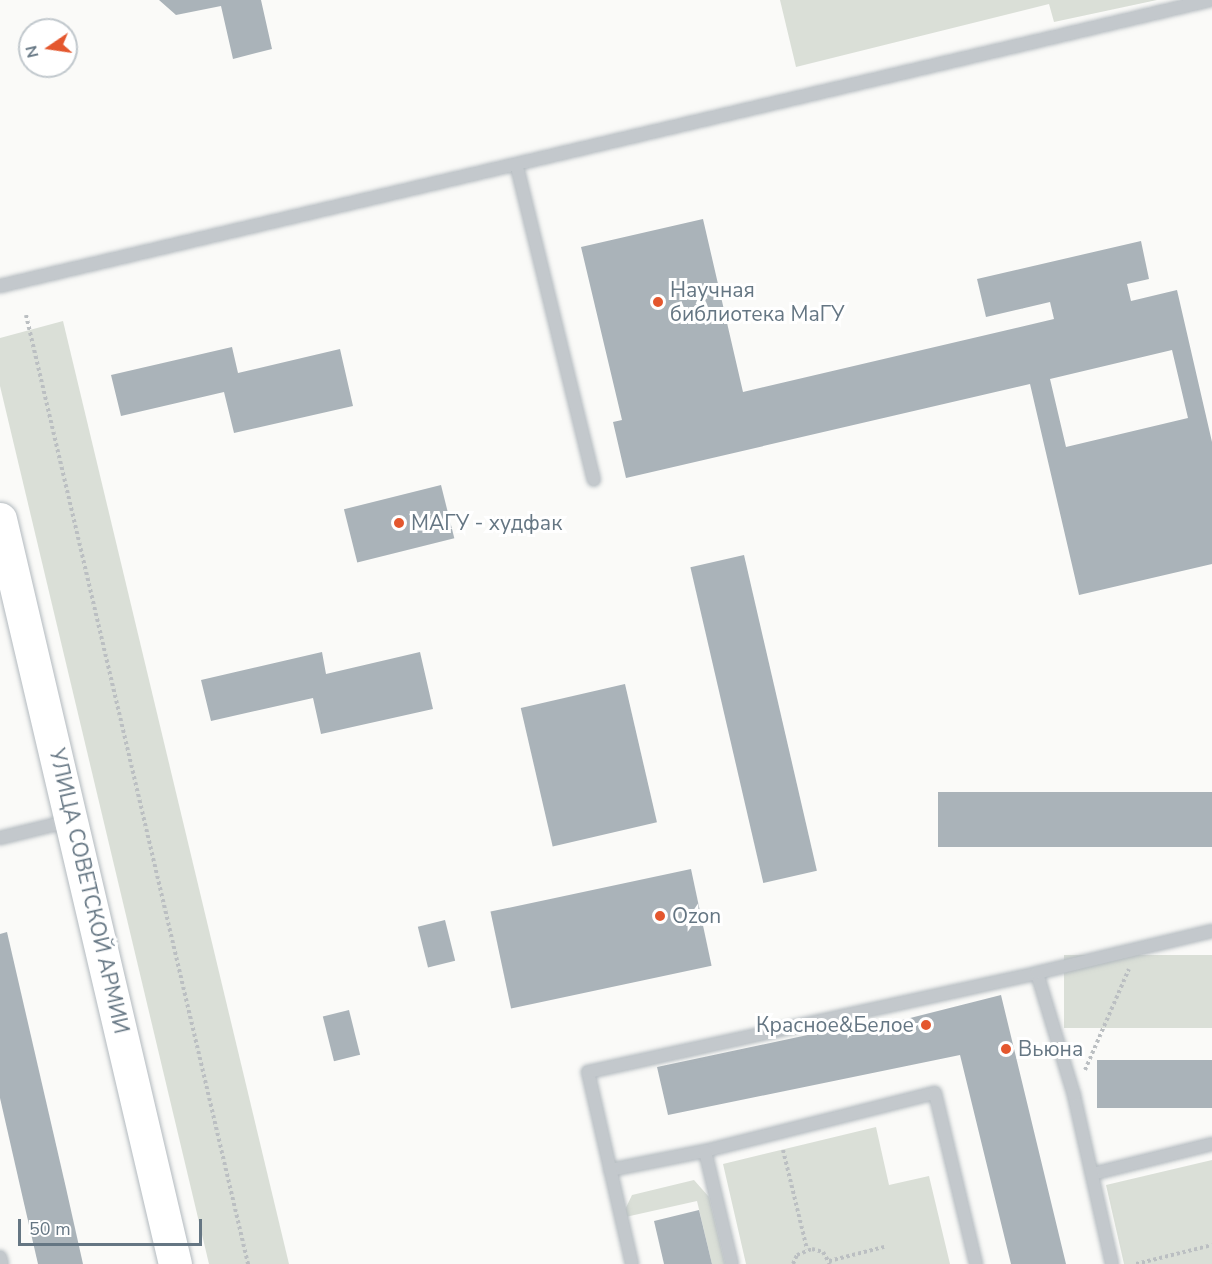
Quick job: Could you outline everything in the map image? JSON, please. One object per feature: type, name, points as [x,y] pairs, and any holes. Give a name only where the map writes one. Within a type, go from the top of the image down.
[{"type":"main road","name":"УЛИЦА СОВЕТСКОЙ АРМИИ","points":[[0,519],[175,1264]]},
{"type":"lane","points":[[0,286],[517,167],[1211,0]]},
{"type":"lane","points":[[517,167],[594,480]]},
{"type":"lane","points":[[0,838],[72,820]]},
{"type":"lane","points":[[632,1264],[588,1072],[1037,974],[1212,931]]},
{"type":"lane","points":[[1037,974],[1074,1095],[1113,1264]]},
{"type":"lane","points":[[610,1170],[705,1151],[935,1093],[976,1264]]},
{"type":"lane","points":[[1092,1174],[1212,1144]]},
{"type":"lane","points":[[705,1151],[732,1264]]},
{"type":"lane","points":[[0,1257],[2,1264]]},
{"type":"path","points":[[26,315],[248,1264]]},
{"type":"path","points":[[1074,1095],[1139,948]]},
{"type":"path","points":[[783,1149],[807,1249]]},
{"type":"path","points":[[1136,1264],[1212,1245]]},
{"type":"path","points":[[807,1249],[823,1252],[830,1263],[884,1247]]},
{"type":"path","points":[[794,1264],[807,1249]]},
{"type":"shaded area","points":[[780,0],[1157,0],[1054,22],[1049,4],[796,67]]},
{"type":"shaded area","points":[[63,321],[289,1264],[209,1264],[0,386],[0,338]]},
{"type":"shaded area","points":[[1064,955],[1212,955],[1212,1028],[1064,1028]]},
{"type":"shaded area","points":[[876,1127],[889,1185],[929,1176],[950,1264],[746,1264],[723,1164]]},
{"type":"shaded area","points":[[1212,1160],[1212,1264],[1124,1264],[1106,1185]]},
{"type":"shaded area","points":[[694,1180],[709,1197],[725,1264],[712,1264],[697,1201],[621,1218],[632,1195]]},
{"type":"building","points":[[159,0],[261,0],[272,49],[233,59],[221,6],[176,15]]},
{"type":"building","points":[[703,219],[743,392],[1054,319],[1050,302],[986,317],[977,279],[1141,241],[1149,279],[1127,284],[1131,301],[1177,290],[1212,442],[1212,564],[1079,595],[1030,384],[626,478],[613,422],[622,420],[581,247]],"holes":[[[1172,350],[1188,418],[1066,447],[1050,379]]]},
{"type":"building","points":[[232,347],[238,373],[340,349],[353,406],[234,433],[224,392],[121,416],[111,375]]},
{"type":"building","name":"МАГУ - худфак","points":[[441,485],[454,538],[357,563],[344,509]]},
{"type":"building","points":[[744,555],[817,871],[763,883],[690,567]]},
{"type":"building","points":[[322,652],[326,674],[420,652],[433,709],[321,734],[313,698],[211,721],[201,680]]},
{"type":"building","points":[[625,684],[657,822],[553,846],[521,708]]},
{"type":"building","points":[[938,792],[1212,792],[1212,847],[938,847]]},
{"type":"building","points":[[691,869],[712,966],[511,1008],[490,912]]},
{"type":"building","points":[[445,920],[455,961],[428,968],[418,927]]},
{"type":"building","points":[[7,932],[83,1264],[38,1264],[23,1199],[0,1098],[0,934]]},
{"type":"building","points":[[1001,995],[1066,1264],[1011,1264],[960,1055],[668,1115],[657,1067],[845,1027],[847,1034]]},
{"type":"building","points":[[349,1010],[360,1055],[334,1061],[323,1017]]},
{"type":"building","points":[[1097,1060],[1212,1060],[1212,1108],[1097,1108]]},
{"type":"building","points":[[699,1210],[712,1264],[664,1264],[654,1221]]},
{"type":"place","name":"Научная библиотека МаГУ","points":[[658,302]]},
{"type":"place","name":"МАГУ - худфак","points":[[399,523]]},
{"type":"place","name":"Ozon","points":[[660,916]]},
{"type":"place","name":"Красное&Белое","points":[[926,1025]]},
{"type":"place","name":"Вьюна","points":[[1006,1049]]}]
